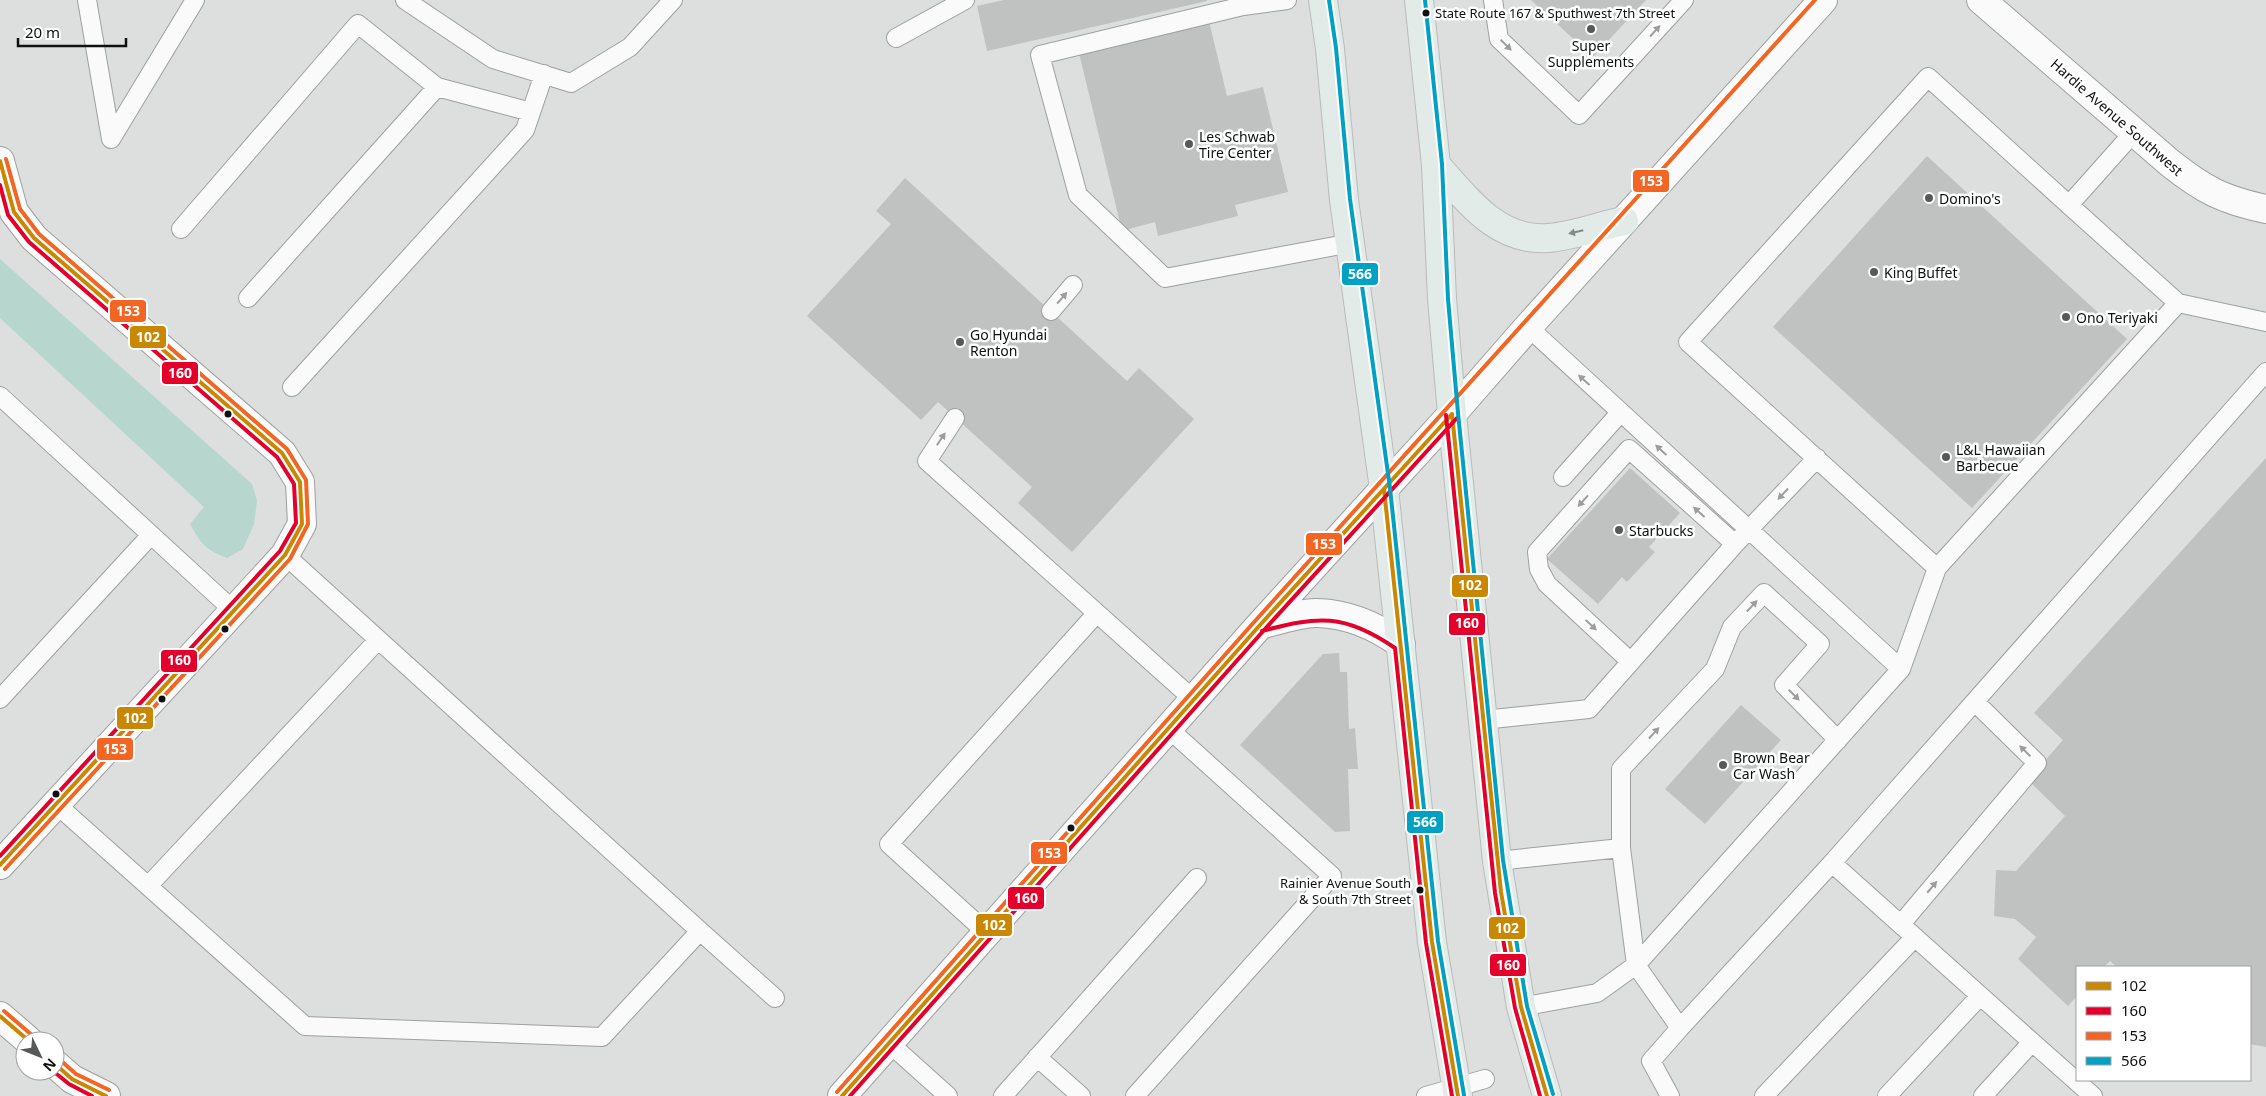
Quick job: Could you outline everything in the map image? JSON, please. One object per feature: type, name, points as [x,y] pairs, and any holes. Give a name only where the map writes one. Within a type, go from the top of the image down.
[{"type":"main road","points":[[1323,0],[1330,49],[1344,200],[1384,489],[1432,942],[1457,1092]]},
{"type":"main road","points":[[1418,0],[1436,165],[1442,298],[1452,414],[1497,861],[1521,1007],[1547,1096]]},
{"type":"main road","points":[[1436,165],[1477,210],[1499,227],[1532,238],[1550,238],[1624,221]]},
{"type":"street","name":"Hardie Avenue Southwest","points":[[1981,0],[2134,132],[2200,186],[2236,203],[2266,209]]},
{"type":"street","points":[[842,1096],[1260,625],[1452,414],[1817,2]]},
{"type":"street","points":[[0,161],[14,212],[34,238],[282,453],[300,482],[302,524],[286,555],[56,804],[2,858]]},
{"type":"street","points":[[1260,625],[1317,612],[1354,618],[1383,631],[1401,644]]},
{"type":"street","points":[[0,1016],[17,1031]]},
{"type":"street","points":[[65,1073],[72,1079],[106,1096]]},
{"type":"lane","points":[[87,0],[111,139],[195,0]]},
{"type":"lane","points":[[405,0],[493,58],[571,83],[630,48],[673,0]]},
{"type":"lane","points":[[896,38],[965,0]]},
{"type":"lane","points":[[1287,0],[1243,6],[1040,55],[1078,195],[1164,278],[1351,243]]},
{"type":"lane","points":[[1493,0],[1499,39],[1579,116],[1684,0]]},
{"type":"lane","points":[[181,229],[358,24],[436,86],[531,112]]},
{"type":"lane","points":[[292,387],[525,130],[544,74]]},
{"type":"lane","points":[[1937,568],[1688,342],[1928,77],[2178,303],[2266,322]]},
{"type":"lane","points":[[248,298],[436,86]]},
{"type":"lane","points":[[2069,205],[2134,132]]},
{"type":"lane","points":[[1051,311],[1073,285]]},
{"type":"lane","points":[[1521,1007],[1597,993],[1636,965],[1901,669],[1937,568],[2178,303]]},
{"type":"lane","points":[[1528,326],[1901,669]]},
{"type":"lane","points":[[1670,1096],[1651,1061],[1832,863],[2266,372]]},
{"type":"lane","points":[[0,396],[234,611]]},
{"type":"lane","points":[[1563,477],[1620,412]]},
{"type":"lane","points":[[956,418],[927,461],[1194,700]]},
{"type":"lane","points":[[1631,662],[1547,584],[1539,569],[1538,552],[1630,449],[1735,544]]},
{"type":"lane","points":[[1483,720],[1589,709],[1735,544],[1817,458]]},
{"type":"lane","points":[[0,699],[151,535]]},
{"type":"lane","points":[[286,555],[775,998]]},
{"type":"lane","points":[[1680,1028],[1636,965],[1621,848],[1621,769],[1715,669],[1732,628],[1764,593],[1820,644],[1784,685],[1838,740]]},
{"type":"lane","points":[[987,933],[889,844],[1096,614]]},
{"type":"lane","points":[[148,886],[378,640]]},
{"type":"lane","points":[[1901,924],[2038,763],[1974,702]]},
{"type":"lane","points":[[1135,1096],[1332,876],[1168,729]]},
{"type":"lane","points":[[56,804],[305,1026],[602,1037],[700,931]]},
{"type":"lane","points":[[1497,861],[1621,848]]},
{"type":"lane","points":[[1832,863],[2076,1081]]},
{"type":"lane","points":[[1002,1096],[1197,878]]},
{"type":"lane","points":[[1764,1096],[1915,937]]},
{"type":"lane","points":[[1887,1096],[1980,996]]},
{"type":"lane","points":[[1983,1096],[2032,1042]]},
{"type":"lane","points":[[889,1043],[948,1096]]},
{"type":"lane","points":[[1037,1057],[1081,1096]]},
{"type":"lane","points":[[1426,1096],[1457,1092],[1485,1079]]},
{"type":"lane","points":[[2076,1081],[2093,1096]]},
{"type":"green space","points":[[0,259],[252,484],[257,501],[254,524],[243,549],[227,558],[205,546],[197,537],[190,524],[204,507],[0,318]]},
{"type":"building","points":[[1004,0],[1207,1],[987,51],[977,6]]},
{"type":"building","name":"Super Supplements","points":[[1531,0],[1646,0],[1593,57]]},
{"type":"building","name":"Les Schwab Tire Center","points":[[1209,21],[1227,96],[1263,87],[1288,192],[1235,205],[1238,216],[1158,236],[1155,222],[1122,231],[1079,53]]},
{"type":"building","points":[[1927,156],[2127,339],[1972,508],[1773,327]]},
{"type":"building","name":"Go Hyundai Renton","points":[[905,178],[1127,381],[1139,368],[1194,419],[1072,552],[1018,503],[1032,487],[938,402],[921,420],[807,316],[891,224],[876,211]]},
{"type":"building","points":[[2266,458],[2266,1047],[2251,1044],[2251,966],[2116,966],[2110,961],[2105,966],[2076,966],[2076,997],[2068,1006],[2018,959],[2036,937],[2015,919],[1994,916],[1996,870],[2016,871],[2065,816],[2028,780],[2063,740],[2034,713]]},
{"type":"building","name":"Starbucks","points":[[1630,468],[1680,513],[1649,547],[1655,552],[1627,582],[1622,577],[1598,604],[1547,559]]},
{"type":"building","points":[[1339,653],[1340,672],[1347,672],[1349,729],[1355,728],[1358,769],[1348,769],[1350,831],[1335,832],[1240,745],[1323,654]]},
{"type":"building","name":"Brown Bear Car Wash","points":[[1741,705],[1781,740],[1705,824],[1665,789]]},
{"type":"transit line","name":"566","points":[[1329,0],[1336,48],[1350,199],[1390,488],[1438,941],[1464,1095]]},
{"type":"transit line","name":"566","points":[[1425,0],[1442,164],[1448,299],[1458,413],[1503,860],[1527,1006],[1553,1094]]},
{"type":"transit line","name":"153","points":[[837,1092],[1255,621],[1815,0]]},
{"type":"transit line","name":"153","points":[[5,869],[290,559],[308,524],[306,480],[287,449],[39,234],[20,209],[6,159]]},
{"type":"transit line","name":"102","points":[[0,161],[14,212],[34,238],[282,453],[300,482],[302,524],[285,555],[0,865]]},
{"type":"transit line","name":"160","points":[[0,185],[8,215],[29,242],[277,457],[294,484],[296,523],[280,551],[0,856]]},
{"type":"transit line","name":"102","points":[[1452,414],[1501,892],[1521,1007],[1547,1096]]},
{"type":"transit line","name":"102","points":[[842,1096],[1260,625],[1452,414]]},
{"type":"transit line","name":"160","points":[[1446,415],[1495,893],[1515,1008],[1540,1096]]},
{"type":"transit line","name":"160","points":[[850,1096],[1265,629],[1457,418]]},
{"type":"transit line","name":"102","points":[[1384,489],[1432,942],[1458,1096]]},
{"type":"transit line","name":"160","points":[[1262,631],[1299,622],[1330,621],[1361,628],[1395,648],[1426,943],[1452,1096]]},
{"type":"transit line","name":"153","points":[[4,1011],[27,1031]]},
{"type":"transit line","name":"102","points":[[0,1016],[17,1031]]},
{"type":"transit line","name":"153","points":[[65,1064],[76,1074],[109,1090]]},
{"type":"transit line","name":"102","points":[[65,1073],[72,1079],[106,1096]]},
{"type":"transit line","name":"160","points":[[65,1081],[92,1096]]},
{"type":"place","name":"State Route 167 & Sputhwest 7th Street","points":[[1426,13]]},
{"type":"place","name":"Super Supplements","points":[[1591,29]]},
{"type":"place","name":"Les Schwab Tire Center","points":[[1189,144]]},
{"type":"place","name":"Domino's","points":[[1929,198]]},
{"type":"place","name":"King Buffet","points":[[1874,272]]},
{"type":"place","name":"Ono Teriyaki","points":[[2066,317]]},
{"type":"place","name":"Go Hyundai Renton","points":[[960,342]]},
{"type":"place","name":"L&L Hawaiian Barbecue","points":[[1946,457]]},
{"type":"place","name":"Starbucks","points":[[1619,530]]},
{"type":"place","name":"Brown Bear Car Wash","points":[[1723,765]]},
{"type":"place","name":"Rainier Avenue South & South 7th Street","points":[[1420,890]]}]
